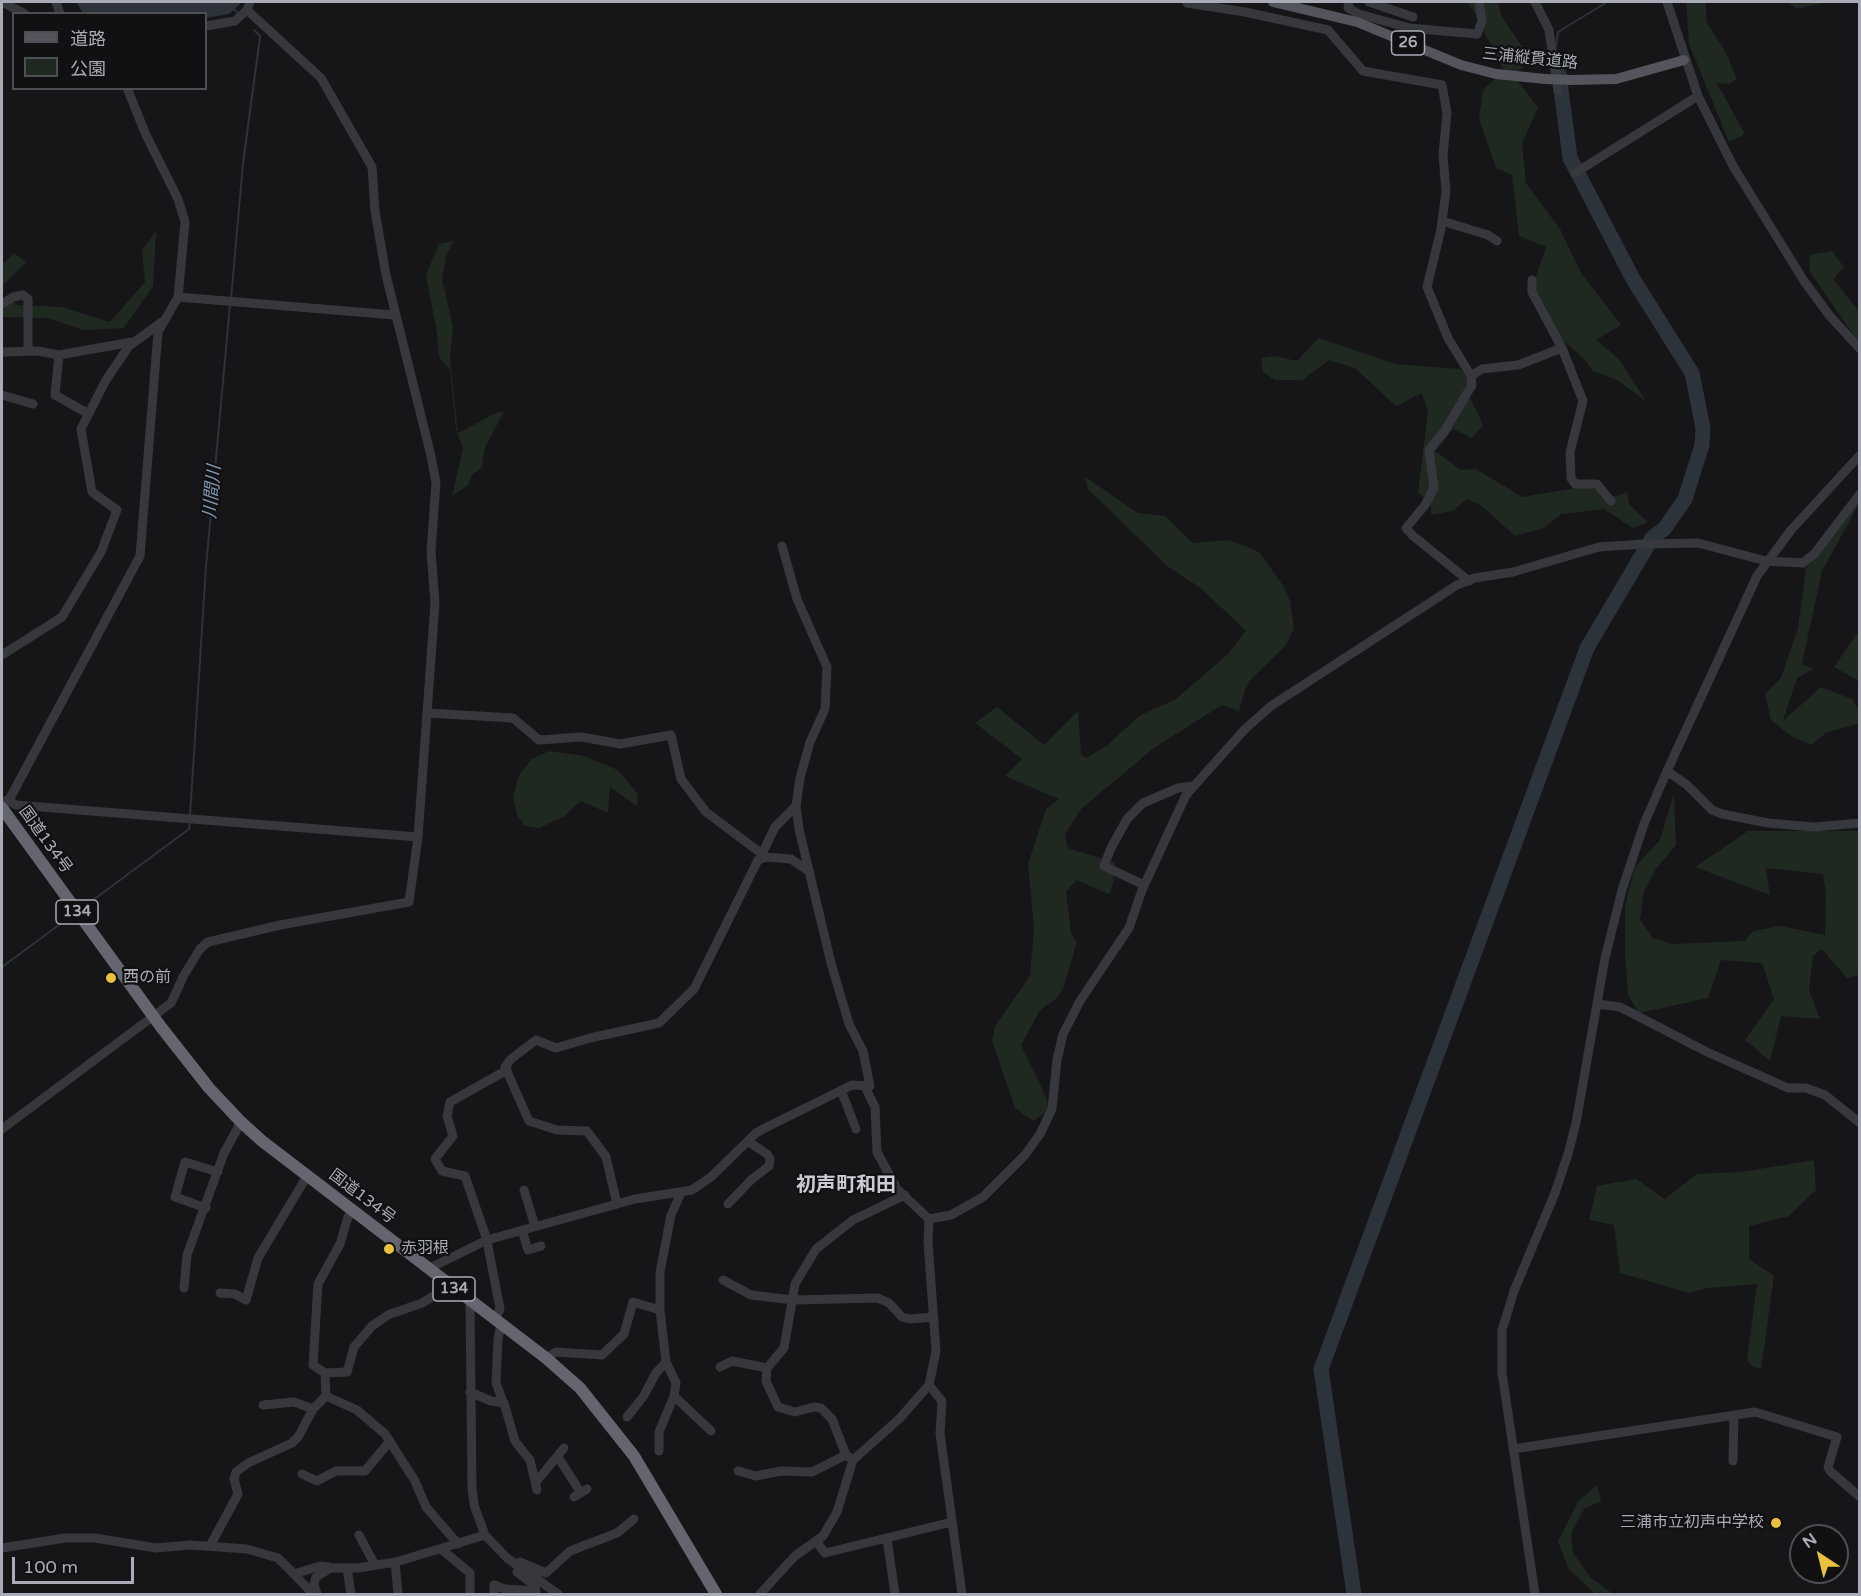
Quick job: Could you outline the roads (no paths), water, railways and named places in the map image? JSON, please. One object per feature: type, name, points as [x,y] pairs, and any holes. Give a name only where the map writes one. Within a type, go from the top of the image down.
[{"type":"highway","name":"国道134号","points":[[3,804],[153,1016],[209,1088],[241,1122],[307,1176],[546,1358],[580,1388],[622,1440],[716,1594]]},
{"type":"main road","name":"三浦縦貫道路","points":[[1273,2],[1357,22],[1461,65],[1496,74],[1570,80],[1616,79],[1684,60]]},
{"type":"street","points":[[2,2],[21,12]]},
{"type":"street","points":[[1349,2],[1348,8],[1359,14],[1409,28],[1477,34],[1482,21],[1479,2]]},
{"type":"street","points":[[1369,2],[1413,17]]},
{"type":"street","points":[[1535,2],[1549,30],[1558,91]]},
{"type":"street","points":[[1667,2],[1684,60],[1698,96],[1733,166],[1780,243],[1829,315],[1860,349]]},
{"type":"street","points":[[1187,3],[1245,12],[1328,30],[1363,71],[1442,85],[1448,113],[1443,155],[1446,191],[1442,221],[1427,287],[1448,338],[1471,376],[1472,385],[1444,432],[1429,450],[1435,483],[1433,492],[1406,528],[1412,536],[1469,580]]},
{"type":"street","points":[[2,1129],[171,1003],[184,975],[208,942],[280,924],[410,902],[418,837],[435,603],[431,551],[436,483],[394,315],[375,211],[372,167],[321,78],[248,6],[235,21],[207,26]]},
{"type":"street","points":[[128,90],[146,135],[178,199],[185,222],[178,297],[158,332],[140,556],[3,804],[418,837]]},
{"type":"street","points":[[1577,171],[1698,96]]},
{"type":"street","points":[[1442,221],[1488,235],[1497,242]]},
{"type":"street","points":[[1532,280],[1532,292],[1562,348],[1583,401],[1570,452],[1571,478],[1575,484],[1597,484],[1611,501]]},
{"type":"street","points":[[2,304],[13,297],[23,295],[28,299],[28,351]]},
{"type":"street","points":[[178,297],[394,315]]},
{"type":"street","points":[[2,352],[28,351],[59,355],[132,342],[164,321]]},
{"type":"street","points":[[2,655],[62,617],[101,552],[117,510],[92,492],[81,429],[87,413],[132,342]]},
{"type":"street","points":[[1471,376],[1482,369],[1518,365],[1562,348]]},
{"type":"street","points":[[59,355],[55,395],[87,413]]},
{"type":"street","points":[[2,395],[33,404]]},
{"type":"street","points":[[1535,1594],[1501,1359],[1502,1330],[1514,1291],[1555,1193],[1568,1154],[1622,890],[1641,833],[1667,771],[1740,610],[1766,561],[1860,455]]},
{"type":"street","points":[[930,1219],[951,1215],[983,1197],[1012,1169],[1040,1134],[1052,1109],[1057,1060],[1063,1034],[1080,1001],[1129,928],[1144,885],[1175,816],[1194,786],[1245,729],[1271,706],[1384,631],[1457,585],[1469,580],[1554,561],[1599,547],[1648,544],[1698,543],[1766,561],[1803,562],[1815,553],[1860,494]]},
{"type":"street","points":[[782,546],[797,599],[827,667],[825,709],[804,758],[796,806],[837,983],[849,1024],[863,1051],[870,1086]]},
{"type":"street","points":[[428,713],[513,718],[539,741],[582,737],[620,744],[671,735],[676,770],[706,812],[761,856],[791,859],[810,872]]},
{"type":"street","points":[[1667,771],[1687,784],[1712,810],[1722,814],[1768,823],[1814,827],[1860,823]]},
{"type":"street","points":[[1144,885],[1104,866],[1119,832],[1127,819],[1143,803],[1178,788],[1194,786]]},
{"type":"street","points":[[617,1204],[606,1156],[587,1131],[557,1131],[529,1121],[505,1067],[511,1059],[536,1040],[556,1048],[590,1038],[654,1026],[667,1017],[694,989],[742,888],[775,827],[796,806]]},
{"type":"street","points":[[1597,1004],[1620,1007],[1707,1052],[1788,1088],[1806,1088],[1825,1095],[1836,1107],[1860,1123]]},
{"type":"street","points":[[428,1269],[487,1240],[617,1204],[651,1196],[681,1193],[705,1182],[767,1127],[852,1085],[863,1071],[865,1063]]},
{"type":"street","points":[[507,1070],[450,1102],[447,1116],[453,1136],[435,1159],[441,1171],[461,1173],[468,1180],[487,1240],[500,1309],[496,1383],[515,1441],[530,1460],[536,1486],[564,1448]]},
{"type":"street","points":[[852,1085],[870,1086]]},
{"type":"street","points":[[870,1086],[866,1089],[875,1107],[877,1152],[894,1184],[930,1219]]},
{"type":"street","points":[[842,1090],[856,1129]]},
{"type":"street","points":[[184,1288],[187,1255],[206,1208],[224,1153],[241,1122]]},
{"type":"street","points":[[728,1204],[751,1180],[769,1166],[770,1159],[767,1154],[748,1142]]},
{"type":"street","points":[[206,1208],[175,1197],[185,1162],[218,1172]]},
{"type":"street","points":[[220,1293],[236,1294],[246,1300],[258,1259],[307,1176]]},
{"type":"street","points":[[524,1191],[535,1227]]},
{"type":"street","points":[[659,1450],[659,1432],[674,1396],[675,1376],[666,1362],[660,1310],[660,1272],[671,1215],[681,1193]]},
{"type":"street","points":[[760,1594],[795,1556],[823,1536],[833,1522],[845,1492],[849,1458],[832,1419],[821,1408],[795,1412],[778,1407],[766,1381],[767,1368],[784,1348],[795,1284],[821,1244],[853,1220],[905,1195]]},
{"type":"street","points":[[353,1211],[348,1217],[340,1244],[322,1273],[315,1297],[313,1365],[326,1373],[347,1372],[354,1347],[372,1326],[388,1315],[422,1303],[451,1286]]},
{"type":"street","points":[[738,1471],[756,1476],[782,1471],[812,1472],[849,1458],[900,1418],[929,1385],[936,1351],[928,1242],[930,1219]]},
{"type":"street","points":[[522,1230],[528,1250],[541,1246]]},
{"type":"street","points":[[723,1280],[751,1295],[793,1300],[878,1298],[889,1304],[902,1317],[910,1320],[934,1317]]},
{"type":"street","points":[[470,1301],[474,1505],[485,1535],[517,1565],[558,1594]]},
{"type":"street","points":[[546,1358],[556,1352],[598,1356],[624,1334],[633,1302],[660,1310]]},
{"type":"street","points":[[720,1367],[732,1361],[767,1368]]},
{"type":"street","points":[[627,1417],[666,1362]]},
{"type":"street","points":[[210,1546],[238,1494],[234,1479],[236,1472],[248,1463],[292,1443],[298,1437],[313,1410],[326,1396],[326,1373]]},
{"type":"street","points":[[929,1385],[942,1401],[940,1433],[962,1594]]},
{"type":"street","points":[[470,1392],[491,1401],[502,1402]]},
{"type":"street","points":[[326,1396],[357,1410],[390,1441],[415,1481],[426,1507],[458,1544]]},
{"type":"street","points":[[674,1396],[711,1431]]},
{"type":"street","points":[[263,1405],[294,1402],[313,1410]]},
{"type":"street","points":[[1513,1449],[1755,1412],[1837,1437],[1828,1467],[1830,1472],[1860,1497]]},
{"type":"street","points":[[1733,1461],[1734,1415]]},
{"type":"street","points":[[302,1474],[317,1481],[336,1471],[365,1471],[390,1441]]},
{"type":"street","points":[[558,1457],[581,1493]]},
{"type":"street","points":[[494,1594],[494,1585],[505,1589],[536,1593],[535,1586],[514,1569],[520,1562],[546,1573],[570,1551],[617,1533],[634,1519]]},
{"type":"street","points":[[816,1541],[825,1553],[952,1522]]},
{"type":"street","points":[[359,1535],[375,1565]]},
{"type":"street","points":[[294,1574],[320,1566],[347,1568],[394,1563],[485,1535]]},
{"type":"street","points":[[2,1548],[65,1538],[109,1540],[156,1548],[210,1546],[267,1554],[278,1558],[311,1592],[317,1593],[315,1577],[331,1568]]},
{"type":"street","points":[[887,1539],[895,1594]]},
{"type":"street","points":[[441,1549],[470,1573],[470,1594]]},
{"type":"street","points":[[394,1563],[398,1594]]},
{"type":"street","points":[[347,1568],[351,1594]]},
{"type":"waterway","name":"川間川","points":[[235,2],[234,9],[238,13]]},
{"type":"waterway","points":[[1556,46],[1558,32],[1607,2]]},
{"type":"waterway","name":"川間川","points":[[231,299],[243,163],[260,36],[254,30]]},
{"type":"waterway","points":[[1354,1594],[1321,1369],[1587,648],[1652,538],[1665,528],[1685,499],[1702,445],[1703,428],[1692,373],[1633,279],[1570,158],[1559,74]]},
{"type":"waterway","name":"川間川","points":[[190,815],[206,567],[230,305]]},
{"type":"waterway","name":"川間川","points":[[85,906],[189,829],[190,821]]},
{"type":"waterway","name":"川間川","points":[[2,967],[71,916]]},
{"type":"place","name":"西の前","points":[[111,978]]},
{"type":"place","name":"赤羽根","points":[[389,1249]]},
{"type":"place","name":"三浦市立初声中学校","points":[[1776,1523]]},
{"type":"district","name":"初声町和田","points":[[846,1186]]}]
